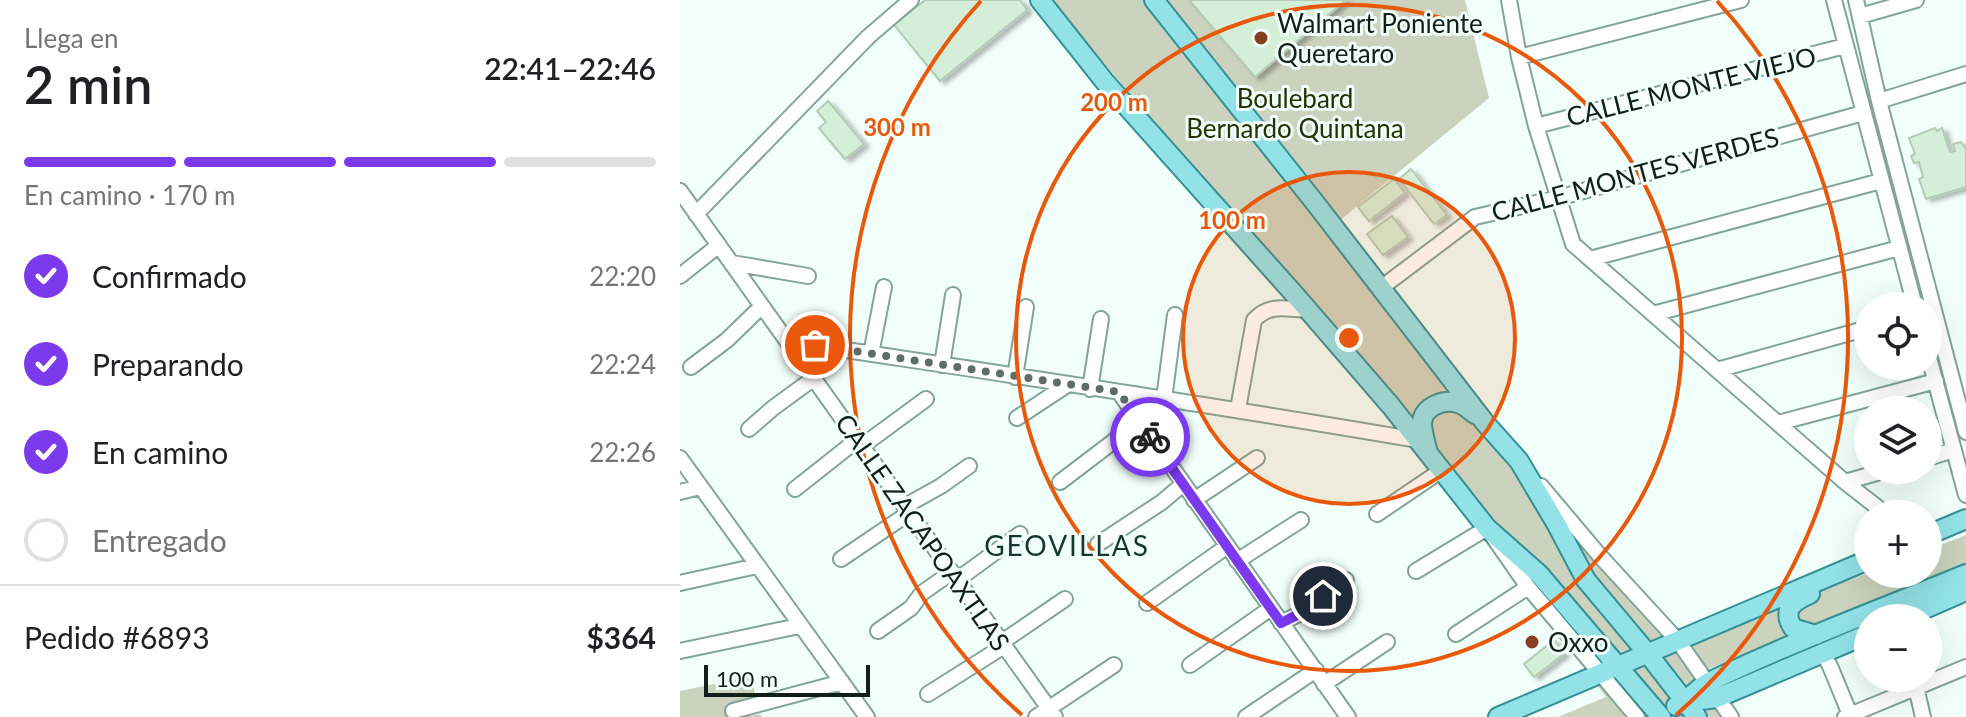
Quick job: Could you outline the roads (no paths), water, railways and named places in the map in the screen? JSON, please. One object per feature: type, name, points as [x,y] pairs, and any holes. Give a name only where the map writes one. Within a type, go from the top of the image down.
[{"type":"main road","points":[[1040,0],[1105,82],[1423,446],[1487,528],[1539,574],[1610,670],[1659,716],[1816,635],[1966,574]]},
{"type":"main road","points":[[1154,0],[1486,424],[1519,461],[1586,580],[1697,717]]},
{"type":"main road","points":[[1423,446],[1422,424],[1424,414],[1431,406],[1459,403],[1486,424]]},
{"type":"main road","points":[[1942,529],[1966,519]]},
{"type":"main road","points":[[1498,717],[1854,566]]},
{"type":"main road","points":[[1816,635],[1798,631],[1790,624],[1788,614],[1793,602],[1854,575]]},
{"type":"main road","points":[[1936,604],[1966,591]]},
{"type":"main road","points":[[1712,690],[1823,654],[1854,640]]},
{"type":"street","points":[[696,214],[868,37],[911,0]]},
{"type":"street","points":[[1509,0],[1536,126],[1573,244],[1868,500]]},
{"type":"street","points":[[1519,57],[1741,0]]},
{"type":"street","points":[[1834,0],[1911,292]]},
{"type":"street","points":[[1856,0],[1879,101],[1966,432]]},
{"type":"street","points":[[1860,16],[1916,0]]},
{"type":"street","name":"CALLE MONTE VIEJO","points":[[1536,126],[1845,46]]},
{"type":"street","points":[[1879,101],[1966,74]]},
{"type":"street","name":"CALLE MONTES VERDES","points":[[1381,288],[1475,217],[1558,198],[1863,113]]},
{"type":"street","points":[[1590,259],[1881,181]]},
{"type":"street","name":"CALLE ZACAPOAXTLAS","points":[[680,191],[1052,712]]},
{"type":"street","points":[[680,276],[719,245]]},
{"type":"street","points":[[1653,314],[1899,248]]},
{"type":"street","points":[[732,263],[808,276]]},
{"type":"street","points":[[871,354],[884,287]]},
{"type":"street","points":[[942,365],[953,295]]},
{"type":"street","points":[[691,367],[727,340],[762,306]]},
{"type":"street","points":[[1015,377],[1026,307]]},
{"type":"street","points":[[1238,409],[1254,320],[1261,312],[1271,308],[1307,310]]},
{"type":"street","points":[[1164,399],[1175,315]]},
{"type":"street","points":[[1090,389],[1101,319]]},
{"type":"street","points":[[1717,370],[1854,332]]},
{"type":"street","points":[[787,341],[1238,409],[1423,446]]},
{"type":"street","points":[[749,429],[814,378]]},
{"type":"street","points":[[1778,423],[1936,381],[1966,495]]},
{"type":"street","points":[[1017,418],[1067,385]]},
{"type":"street","points":[[1119,392],[1348,717]]},
{"type":"street","points":[[795,489],[926,399]]},
{"type":"street","points":[[1060,482],[1139,422]]},
{"type":"street","points":[[1942,454],[1954,450]]},
{"type":"street","points":[[680,458],[867,717]]},
{"type":"street","points":[[1194,500],[1257,458]]},
{"type":"street","points":[[1519,461],[1678,641],[1731,717]]},
{"type":"street","points":[[841,559],[969,466]]},
{"type":"street","points":[[1377,514],[1442,470]]},
{"type":"street","points":[[1845,482],[1854,479]]},
{"type":"street","points":[[1098,544],[1162,502],[1183,484]]},
{"type":"street","points":[[680,492],[700,487]]},
{"type":"street","points":[[1237,561],[1301,520]]},
{"type":"street","points":[[1416,571],[1487,528],[1528,587],[1610,670],[1637,717]]},
{"type":"street","points":[[878,631],[911,608],[922,593],[1020,534]]},
{"type":"street","points":[[1147,603],[1226,547]]},
{"type":"street","points":[[680,583],[757,566]]},
{"type":"street","points":[[1281,623],[1301,613],[1346,580]]},
{"type":"street","points":[[1456,634],[1528,587]]},
{"type":"street","points":[[928,694],[1065,599]]},
{"type":"street","points":[[1190,665],[1271,608]]},
{"type":"street","points":[[680,651],[799,626]]},
{"type":"street","points":[[1324,684],[1387,642]]},
{"type":"street","points":[[1823,654],[1849,716],[1904,692]]},
{"type":"street","points":[[1036,717],[1052,712],[1114,665]]},
{"type":"street","points":[[1942,677],[1966,667]]},
{"type":"street","points":[[1246,717],[1316,670]]},
{"type":"street","points":[[733,711],[842,682]]},
{"type":"street","points":[[1917,692],[1923,717]]},
{"type":"place","name":"Walmart Poniente Queretaro","points":[[1261,38]]},
{"type":"place","name":"Oxxo","points":[[1532,642]]},
{"type":"district","name":"GEOVILLAS","points":[[1067,545]]},
{"type":"park label","name":"Boulebard Bernardo Quintana","points":[[1295,113]]}]
